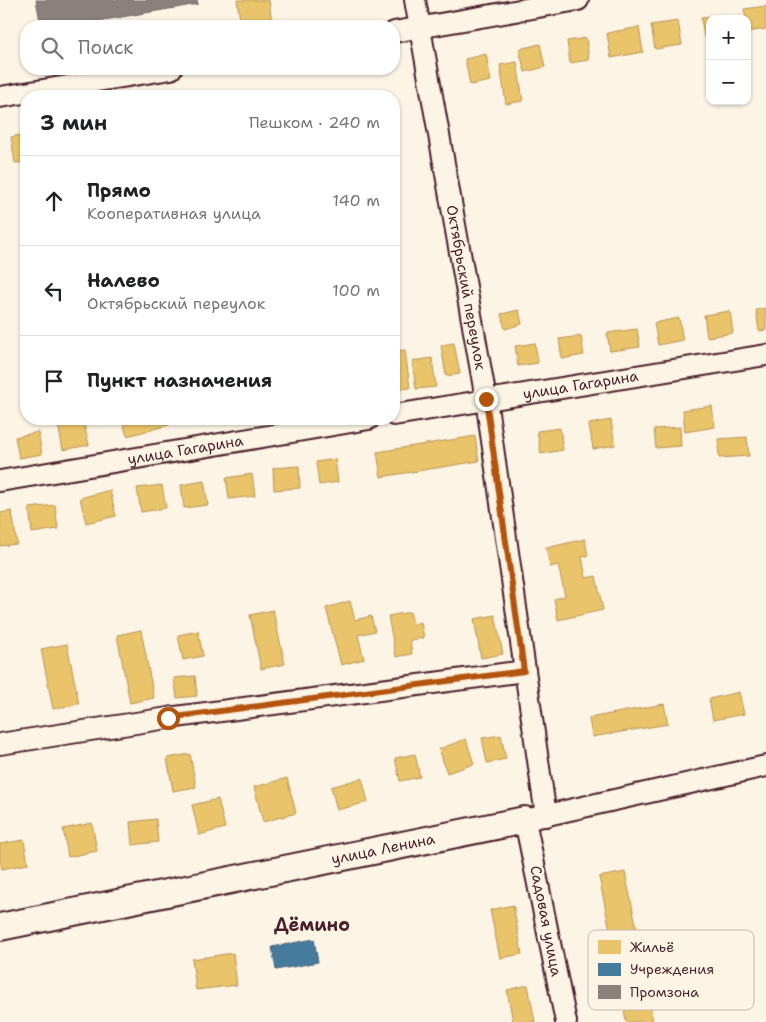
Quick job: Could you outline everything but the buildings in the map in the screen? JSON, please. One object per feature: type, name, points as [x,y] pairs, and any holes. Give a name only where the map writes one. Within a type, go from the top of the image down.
[{"type":"street","name":"Октябрьский переулок","points":[[415,0],[486,399],[524,671],[536,818]]},
{"type":"street","points":[[400,31],[578,0]]},
{"type":"street","points":[[43,90],[134,75]]},
{"type":"street","points":[[0,97],[20,94]]},
{"type":"street","name":"улица Гагарина","points":[[400,413],[766,355]]},
{"type":"street","name":"улица Гагарина","points":[[0,481],[333,425]]},
{"type":"street","points":[[0,744],[168,718],[524,671]]},
{"type":"street","name":"улица Ленина","points":[[0,928],[536,818],[766,766]]},
{"type":"street","name":"Садовая улица","points":[[536,818],[566,1022]]},
{"type":"district","name":"Дёмино","points":[[312,925]]},
{"type":"route","points":[[168,718],[524,671],[486,399]]}]
